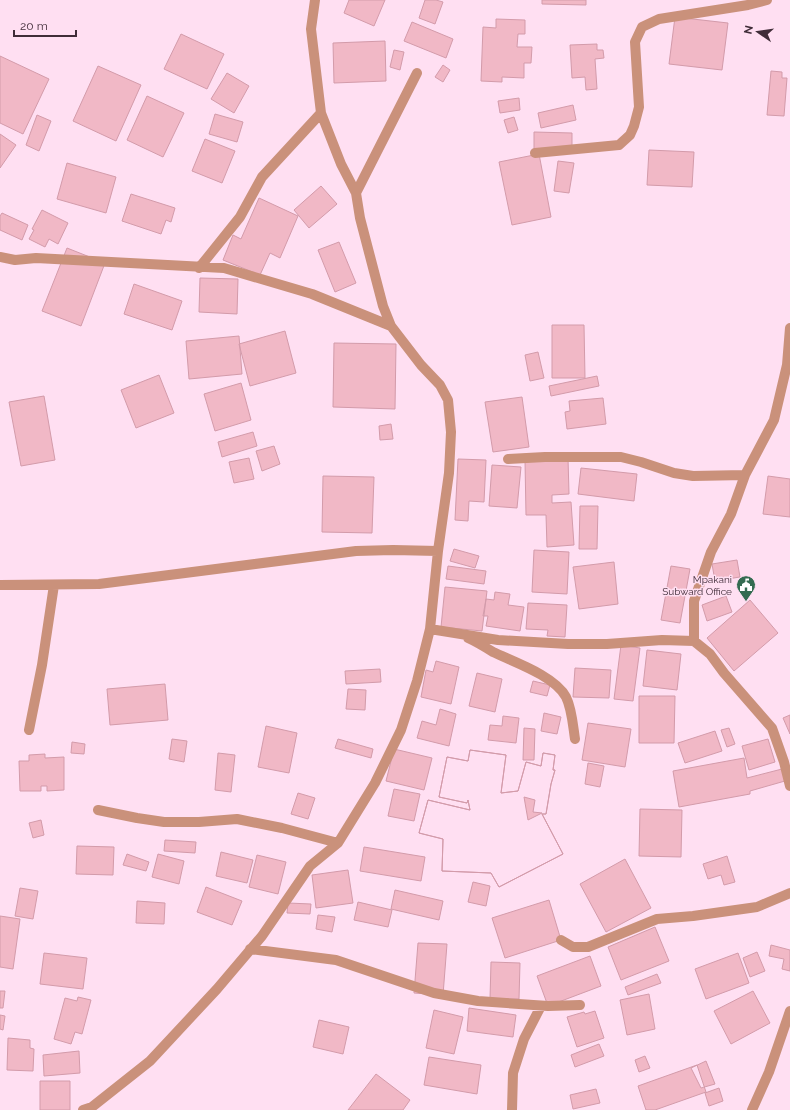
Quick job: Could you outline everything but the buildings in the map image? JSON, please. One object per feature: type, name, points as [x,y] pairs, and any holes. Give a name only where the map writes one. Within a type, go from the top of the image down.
[{"type":"street","points":[[83,1110],[92,1107],[150,1061],[217,989],[262,936],[310,866],[338,843],[375,783],[401,730],[417,681],[430,629],[438,551],[449,473],[451,432],[448,400],[440,385],[420,365],[391,326],[383,306],[360,218],[356,193],[341,164],[321,113],[311,29],[315,0]]},
{"type":"street","points":[[535,153],[618,145],[630,135],[634,126],[638,107],[635,42],[642,27],[659,19],[748,5],[767,0]]},
{"type":"street","points":[[356,193],[418,73]]},
{"type":"street","points":[[199,268],[240,218],[262,177],[321,113]]},
{"type":"street","points":[[0,257],[15,260],[36,258],[199,268],[224,268],[312,294],[391,326]]},
{"type":"street","points":[[694,641],[694,601],[710,552],[731,514],[745,475],[774,420],[787,365],[790,328]]},
{"type":"street","points":[[508,459],[545,457],[621,457],[674,473],[692,476],[745,475]]},
{"type":"street","points":[[0,585],[99,584],[356,551],[438,551]]},
{"type":"street","points":[[29,730],[42,665],[54,585]]},
{"type":"street","points":[[430,629],[498,640],[568,644],[607,644],[662,640],[694,641],[710,654],[724,673],[772,728],[784,762],[790,786]]},
{"type":"street","points":[[463,635],[492,651],[530,668],[556,685],[565,696],[569,706],[576,739]]},
{"type":"street","points":[[98,810],[164,822],[199,822],[237,818],[338,843]]},
{"type":"street","points":[[561,940],[573,947],[588,947],[657,919],[693,916],[757,907],[790,893]]},
{"type":"street","points":[[250,949],[336,960],[434,993],[478,1001],[540,1006],[580,1005]]},
{"type":"street","points":[[512,1110],[513,1073],[524,1039],[540,1006]]},
{"type":"street","points":[[752,1110],[769,1072],[790,1011]]},
{"type":"place","name":"Mpakani Subward Office","points":[[746,602]]}]
